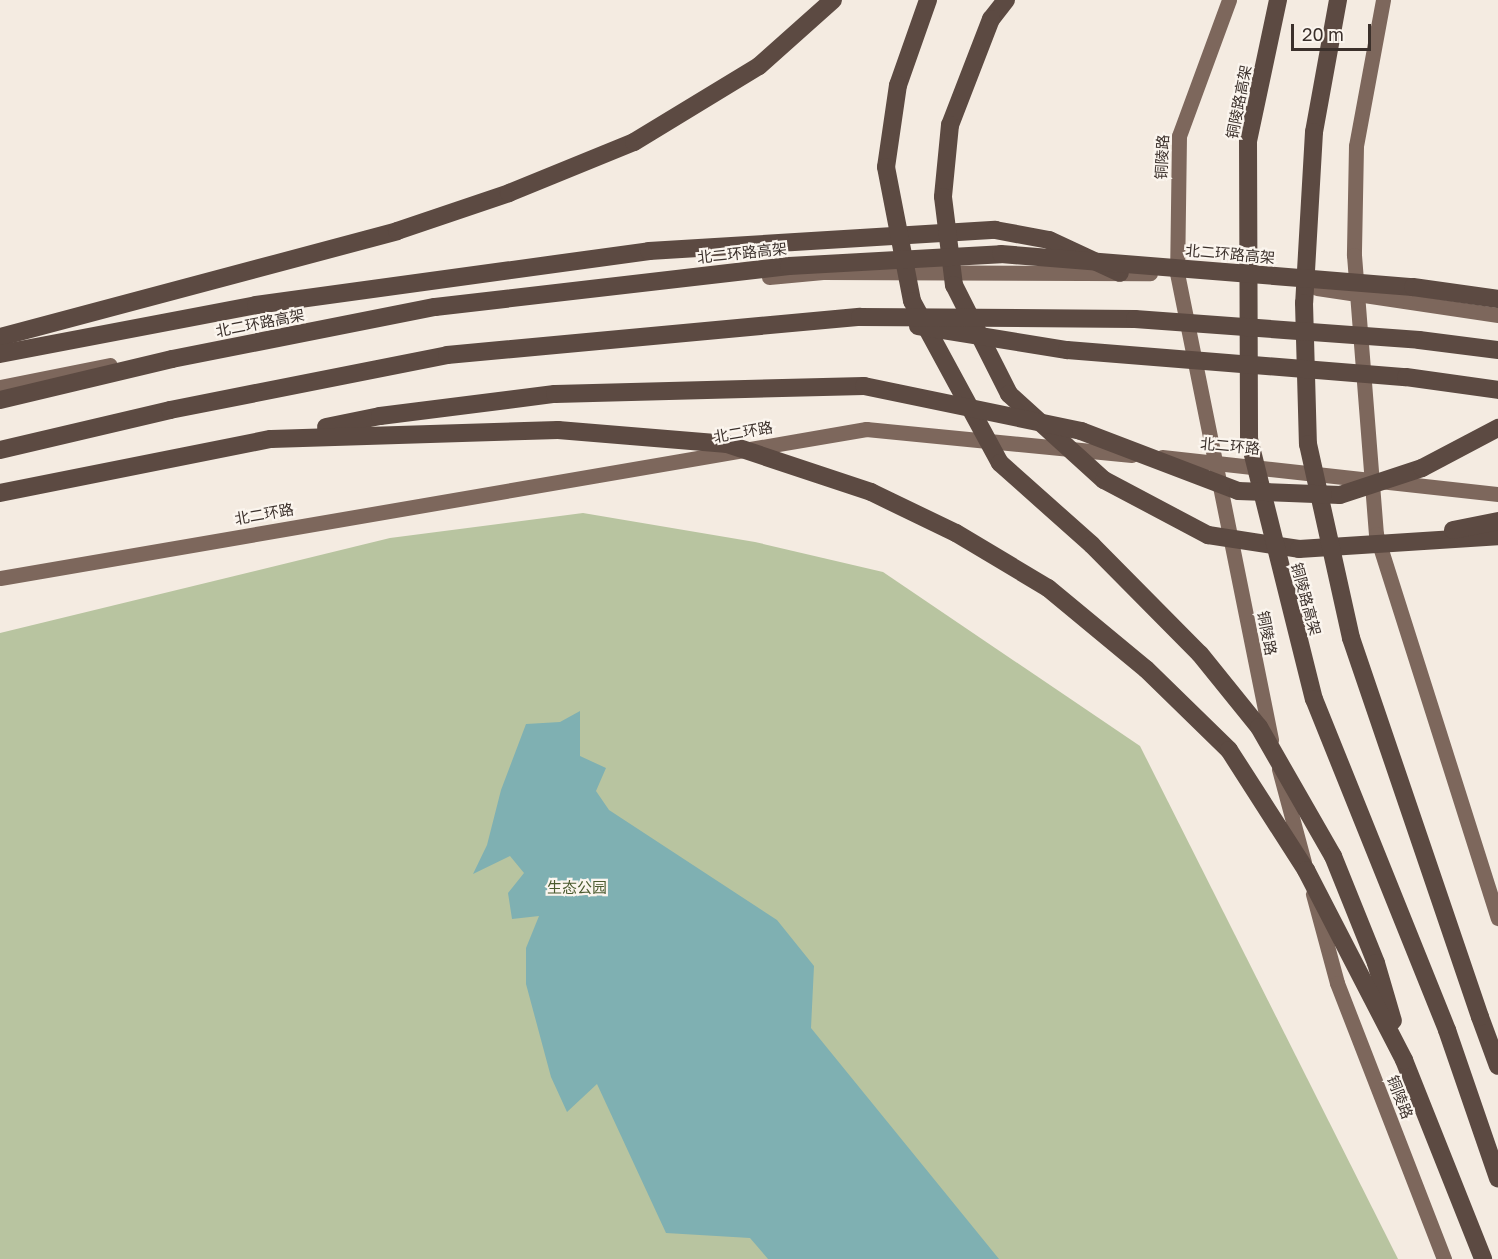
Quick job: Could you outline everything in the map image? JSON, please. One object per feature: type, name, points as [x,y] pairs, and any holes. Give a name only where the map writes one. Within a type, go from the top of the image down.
[{"type":"highway","points":[[0,337],[397,231],[509,193],[634,142],[759,66],[833,0]]},
{"type":"highway","points":[[928,0],[898,85],[886,167],[912,301],[1000,463],[1092,545],[1200,654],[1259,727],[1333,856],[1376,963],[1404,1060],[1483,1259]]},
{"type":"highway","points":[[1006,0],[991,19],[950,124],[944,197],[954,285],[1009,394],[1104,480],[1208,535],[1299,549],[1498,536]]},
{"type":"highway","name":"铜陵路高架","points":[[1278,0],[1248,141],[1249,439],[1314,699],[1447,1030],[1498,1178]]},
{"type":"highway","points":[[1338,0],[1314,132],[1304,303],[1308,444],[1351,638],[1498,1066]]},
{"type":"highway","points":[[0,354],[256,305],[649,251],[995,230],[1049,240],[1120,273]]},
{"type":"highway","name":"北二环路高架","points":[[0,400],[172,359],[435,307],[789,266],[1001,254],[1413,287],[1498,299]]},
{"type":"highway","points":[[860,317],[1066,350],[1406,377],[1498,390]]},
{"type":"highway","points":[[0,450],[170,410],[447,355],[860,317],[1135,319],[1419,340],[1498,350]]},
{"type":"highway","points":[[0,493],[380,416],[555,394],[864,386],[1081,431],[1238,491],[1340,495],[1422,468],[1498,428]]},
{"type":"highway","points":[[272,439],[558,430],[727,444],[871,492],[956,533],[1048,588],[1146,669],[1229,750],[1306,870],[1404,1060]]},
{"type":"highway","points":[[1356,547],[1498,521]]},
{"type":"main road","name":"铜陵路","points":[[1229,0],[1179,136],[1177,273],[1265,717],[1337,983],[1444,1259]]},
{"type":"main road","points":[[1383,0],[1356,146],[1357,292],[1376,534],[1498,918]]},
{"type":"main road","points":[[0,387],[442,301],[823,273],[1177,273],[1357,292],[1498,315]]},
{"type":"main road","name":"北二环路","points":[[0,578],[866,429],[1371,477],[1498,494]]},
{"type":"green space","name":"生态公园","points":[[583,513],[755,542],[883,572],[1140,746],[1398,1259],[0,1259],[0,633],[390,538]]},
{"type":"water","points":[[580,711],[580,756],[606,768],[596,791],[609,810],[777,920],[814,966],[811,1028],[999,1259],[768,1259],[750,1238],[666,1233],[597,1084],[567,1112],[551,1077],[526,984],[526,948],[539,916],[512,919],[508,893],[524,873],[510,856],[473,874],[487,845],[501,790],[526,724],[560,722]]}]
